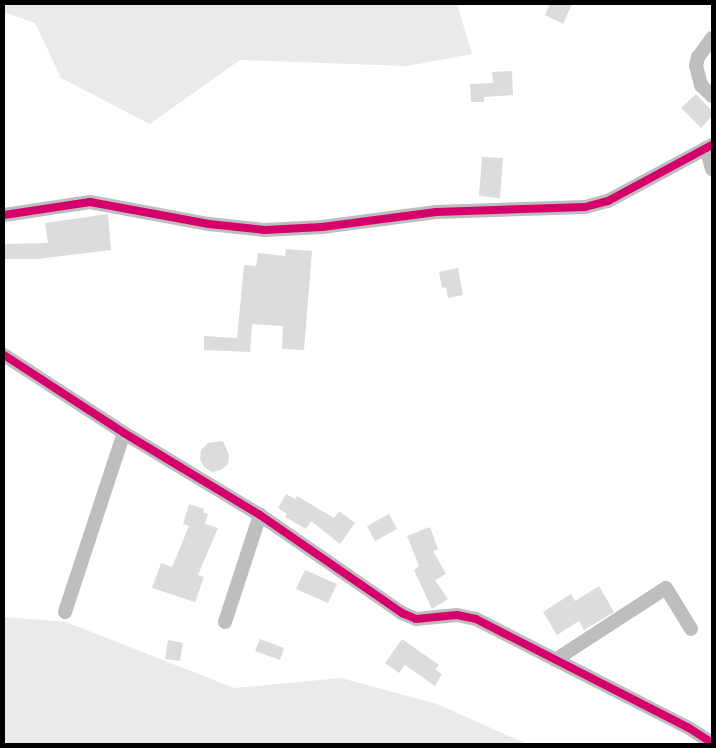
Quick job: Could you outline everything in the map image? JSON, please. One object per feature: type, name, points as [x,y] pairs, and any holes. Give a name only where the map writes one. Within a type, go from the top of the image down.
[{"type":"street","points":[[712,38],[698,57],[696,66],[701,85],[712,96]]},
{"type":"street","points":[[4,215],[90,202],[209,224],[265,230],[322,227],[436,212],[585,207],[608,201],[709,147],[712,170]]},
{"type":"street","points":[[4,355],[124,433],[260,515],[402,613],[416,619],[457,615],[476,619],[712,743]]},
{"type":"street","points":[[66,612],[124,433]]},
{"type":"street","points":[[225,622],[260,515]]},
{"type":"street","points":[[555,660],[666,588],[690,630]]},
{"type":"shaded area","points":[[4,4],[457,4],[472,54],[407,66],[240,60],[150,124],[61,78],[35,23],[4,12]]},
{"type":"shaded area","points":[[4,617],[66,622],[234,688],[341,678],[437,704],[527,744],[4,744]]},
{"type":"building","points":[[550,4],[572,4],[563,24],[545,15]]},
{"type":"building","points":[[512,71],[513,95],[484,97],[484,102],[471,102],[470,84],[493,83],[492,72]]},
{"type":"building","points":[[696,94],[712,111],[712,116],[701,128],[681,108]]},
{"type":"building","points":[[482,157],[503,158],[500,198],[479,196]]},
{"type":"building","points":[[108,214],[111,250],[37,259],[4,259],[4,244],[48,243],[45,223]]},
{"type":"building","points":[[286,249],[312,251],[304,350],[282,349],[283,326],[252,324],[250,352],[204,350],[204,336],[237,338],[244,265],[256,266],[258,253],[285,256]]},
{"type":"building","points":[[458,268],[463,295],[448,298],[446,287],[442,288],[439,272]]},
{"type":"building","points":[[223,441],[229,455],[228,464],[221,470],[212,472],[204,467],[200,459],[201,450],[208,443]]},
{"type":"building","points":[[286,494],[295,499],[297,496],[334,518],[339,511],[355,523],[340,544],[311,521],[306,529],[285,517],[287,514],[278,508]]},
{"type":"building","points":[[189,504],[204,509],[203,512],[208,514],[205,524],[218,528],[198,575],[204,577],[195,602],[152,588],[161,563],[172,567],[189,526],[183,524]]},
{"type":"building","points":[[389,514],[397,529],[375,541],[367,526]]},
{"type":"building","points":[[430,527],[438,549],[433,551],[446,574],[435,580],[448,599],[432,609],[414,570],[419,566],[407,536]]},
{"type":"building","points":[[305,570],[337,584],[328,603],[296,589]]},
{"type":"building","points":[[599,586],[614,612],[584,630],[579,621],[557,635],[543,612],[571,594],[575,601]]},
{"type":"building","points":[[260,639],[284,648],[280,660],[255,651]]},
{"type":"building","points":[[402,639],[439,665],[435,669],[442,674],[435,686],[405,665],[399,673],[385,663]]},
{"type":"building","points":[[168,640],[183,643],[180,661],[165,659]]},
{"type":"cycle path","points":[[4,215],[90,202],[209,224],[265,230],[322,227],[436,212],[585,207],[608,201],[712,145]]},
{"type":"cycle path","points":[[4,355],[124,433],[260,515],[402,613],[416,619],[457,615],[476,619],[689,728],[712,743]]}]
